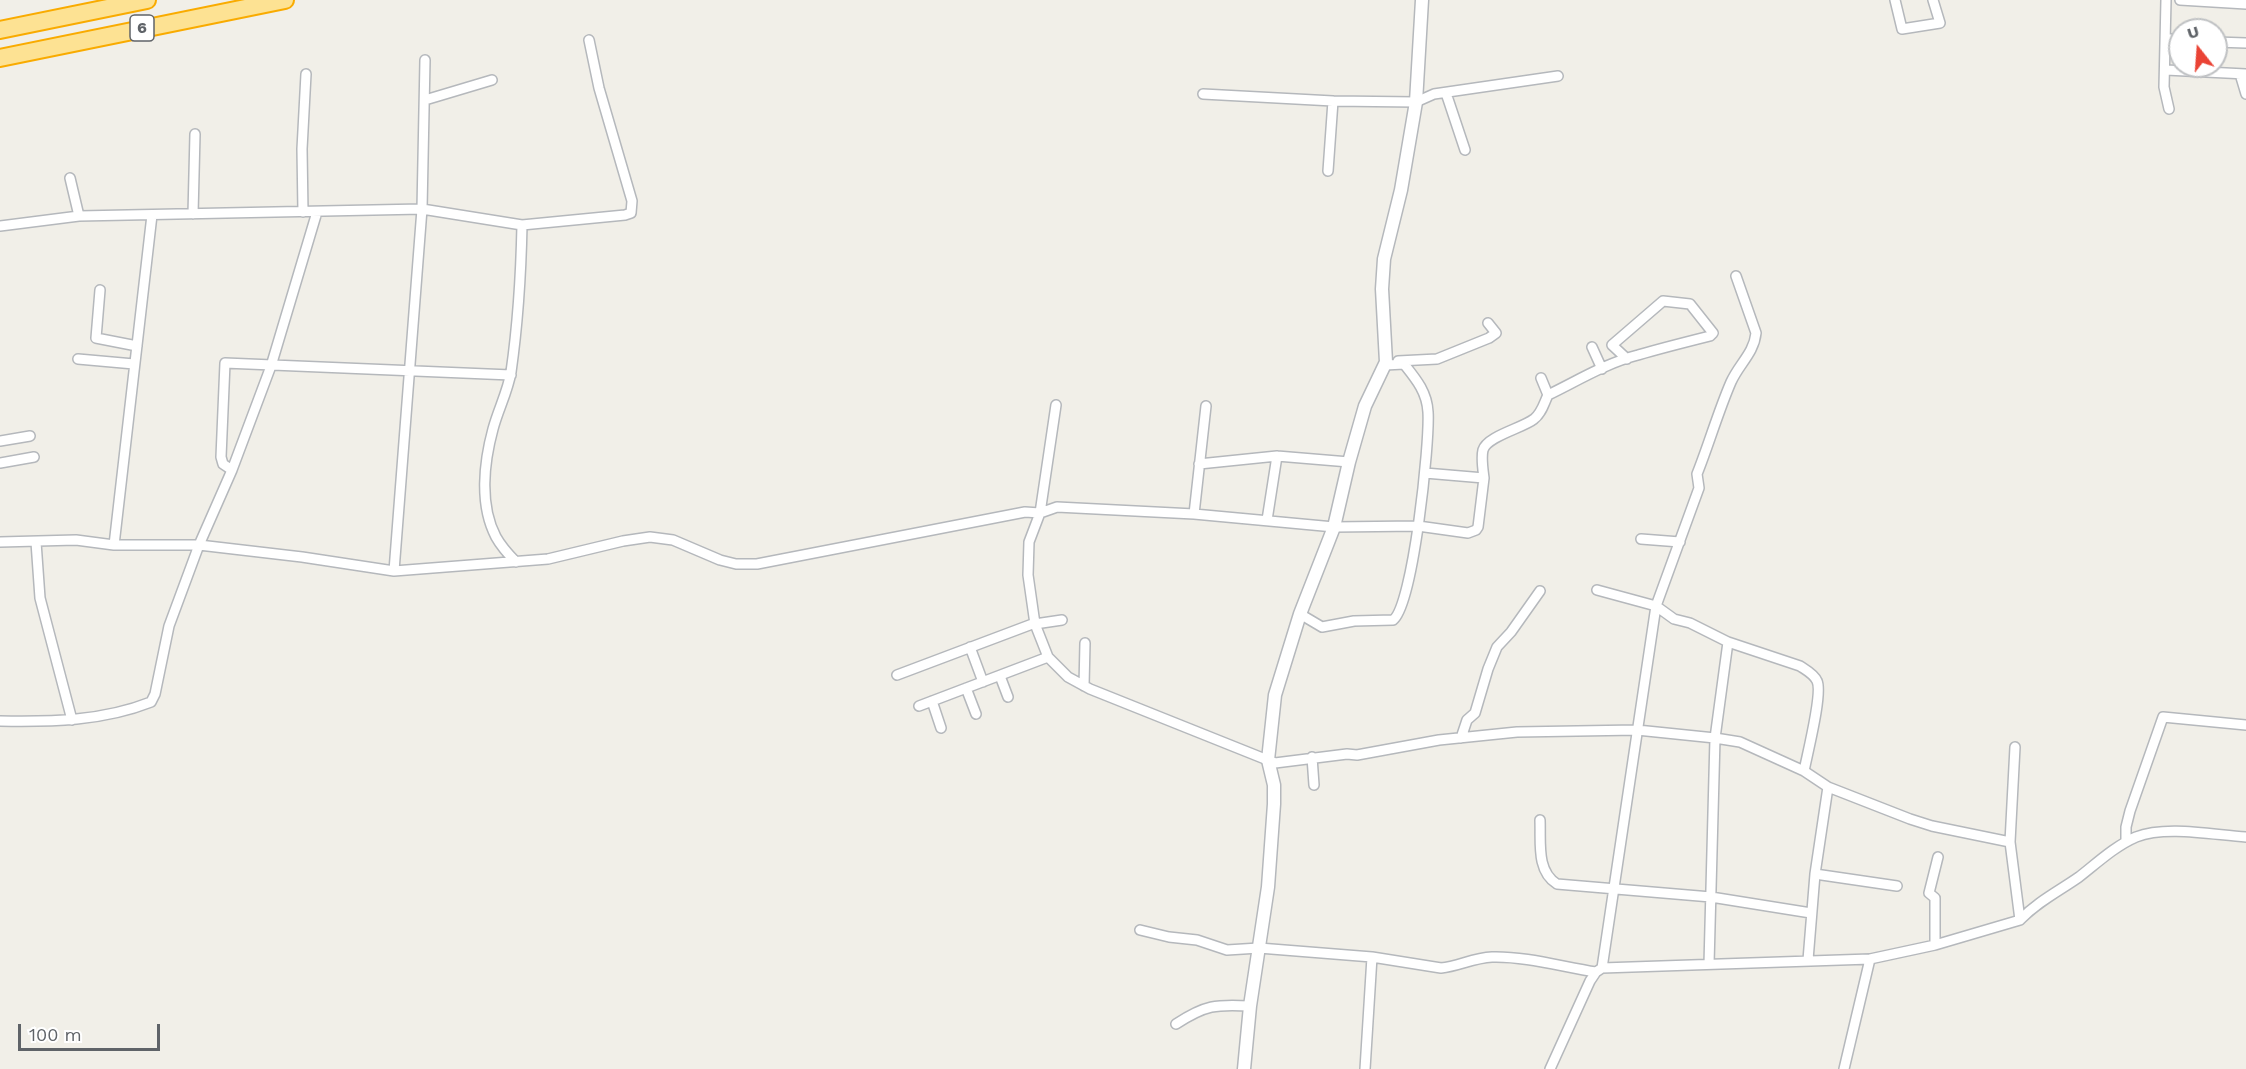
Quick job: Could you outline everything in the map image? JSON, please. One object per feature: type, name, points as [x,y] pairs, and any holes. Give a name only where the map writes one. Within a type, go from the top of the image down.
[{"type":"highway","name":"6","points":[[0,30],[147,0]]},
{"type":"highway","name":"6","points":[[0,58],[285,0]]},
{"type":"street","points":[[1244,1069],[1250,1006],[1268,887],[1275,804],[1274,785],[1268,760],[1275,695],[1300,614],[1334,527],[1365,406],[1386,363],[1382,312],[1384,259],[1401,190],[1416,102],[1422,0]]},
{"type":"street","points":[[1895,0],[1902,29],[1940,23],[1933,0]]},
{"type":"street","points":[[2166,0],[2164,87],[2169,109]]},
{"type":"street","points":[[2180,0],[2246,4]]},
{"type":"street","points":[[0,226],[79,216],[422,209],[522,225],[612,217],[631,213],[633,208],[599,88],[589,40]]},
{"type":"street","points":[[2228,43],[2246,44]]},
{"type":"street","points":[[394,571],[422,209],[425,60]]},
{"type":"street","points":[[2166,70],[2243,74],[2246,94]]},
{"type":"street","points":[[303,212],[302,149],[306,74]]},
{"type":"street","points":[[1203,94],[1333,101],[1416,102],[1434,94],[1558,76]]},
{"type":"street","points":[[425,100],[484,80],[492,80]]},
{"type":"street","points":[[1446,93],[1465,150]]},
{"type":"street","points":[[1328,171],[1333,101]]},
{"type":"street","points":[[193,214],[195,134]]},
{"type":"street","points":[[70,178],[79,216]]},
{"type":"street","points":[[0,722],[72,720],[138,707],[151,702],[169,626],[271,366],[317,212]]},
{"type":"street","points":[[114,545],[152,215]]},
{"type":"street","points":[[516,562],[502,546],[492,527],[487,506],[485,480],[486,460],[493,429],[511,375],[521,278],[522,225]]},
{"type":"street","points":[[1550,1069],[1599,970],[1614,888],[1656,606],[1699,488],[1697,474],[1722,407],[1732,381],[1754,348],[1753,324],[1736,276]]},
{"type":"street","points":[[100,290],[96,338],[136,346]]},
{"type":"street","points":[[1548,395],[1626,359],[1710,336],[1713,333],[1690,304],[1663,301],[1612,345],[1626,359]]},
{"type":"street","points":[[1386,363],[1437,359],[1494,336],[1496,333],[1488,323]]},
{"type":"street","points":[[1592,347],[1602,369]]},
{"type":"street","points":[[78,359],[135,364]]},
{"type":"street","points":[[232,470],[223,464],[221,457],[225,363],[511,375]]},
{"type":"street","points":[[1300,614],[1322,627],[1354,621],[1381,622],[1396,618],[1402,608],[1418,526],[1425,473],[1428,412],[1425,395],[1419,382],[1404,364],[1386,363]]},
{"type":"street","points":[[0,542],[76,540],[114,545],[199,545],[394,571],[516,562],[573,554],[623,541],[650,537],[673,540],[728,562],[757,564],[1025,512],[1040,513],[1057,507],[1194,514],[1334,527],[1418,526],[1468,533],[1478,527],[1485,446],[1498,436],[1535,419],[1543,409],[1548,395],[1541,378]]},
{"type":"street","points":[[1056,405],[1040,513],[1029,542],[1027,558],[1035,623],[1048,657],[1068,677],[1084,686],[1275,763],[1347,754],[1357,755],[1461,738],[1517,732],[1637,730],[1740,741],[1804,771],[1828,787],[1932,826],[2010,842]]},
{"type":"street","points":[[1194,514],[1206,406]]},
{"type":"street","points":[[0,441],[30,436]]},
{"type":"street","points":[[1199,464],[1277,456],[1349,462]]},
{"type":"street","points":[[1267,520],[1277,456]]},
{"type":"street","points":[[0,463],[34,457]]},
{"type":"street","points":[[1425,473],[1484,478]]},
{"type":"street","points":[[1641,538],[1680,542]]},
{"type":"street","points":[[36,542],[40,598],[72,720]]},
{"type":"street","points":[[1598,590],[1656,606],[1674,619],[1689,623],[1728,642],[1800,666],[1810,672],[1818,682],[1819,696],[1804,771]]},
{"type":"street","points":[[1461,738],[1467,720],[1475,713],[1497,647],[1511,632],[1540,591]]},
{"type":"street","points":[[897,675],[1035,623],[1062,620]]},
{"type":"street","points":[[1709,964],[1716,738],[1728,642]]},
{"type":"street","points":[[1084,686],[1085,643]]},
{"type":"street","points":[[970,647],[983,682]]},
{"type":"street","points":[[919,706],[1048,657]]},
{"type":"street","points":[[1000,676],[1008,697]]},
{"type":"street","points":[[966,688],[976,714]]},
{"type":"street","points":[[932,701],[941,728]]},
{"type":"street","points":[[2126,842],[2130,811],[2163,717],[2246,725]]},
{"type":"street","points":[[2015,747],[2010,842],[2020,920]]},
{"type":"street","points":[[1312,758],[1314,784]]},
{"type":"street","points":[[1808,960],[1815,874],[1828,787]]},
{"type":"street","points":[[1540,820],[1542,864],[1545,874],[1557,884],[1711,897],[1811,913]]},
{"type":"street","points":[[1140,930],[1168,937],[1197,940],[1227,950],[1259,948],[1372,957],[1441,968],[1452,967],[1474,959],[1493,957],[1599,970],[1870,959],[1935,945],[2020,920],[2032,907],[2078,878],[2126,842],[2146,834],[2161,832],[2246,837]]},
{"type":"street","points":[[1935,945],[1935,898],[1929,893],[1938,857]]},
{"type":"street","points":[[1815,874],[1897,886]]},
{"type":"street","points":[[1365,1069],[1372,957]]},
{"type":"street","points":[[1844,1069],[1870,959]]},
{"type":"street","points":[[1176,1024],[1196,1012],[1221,1004],[1250,1006]]}]
